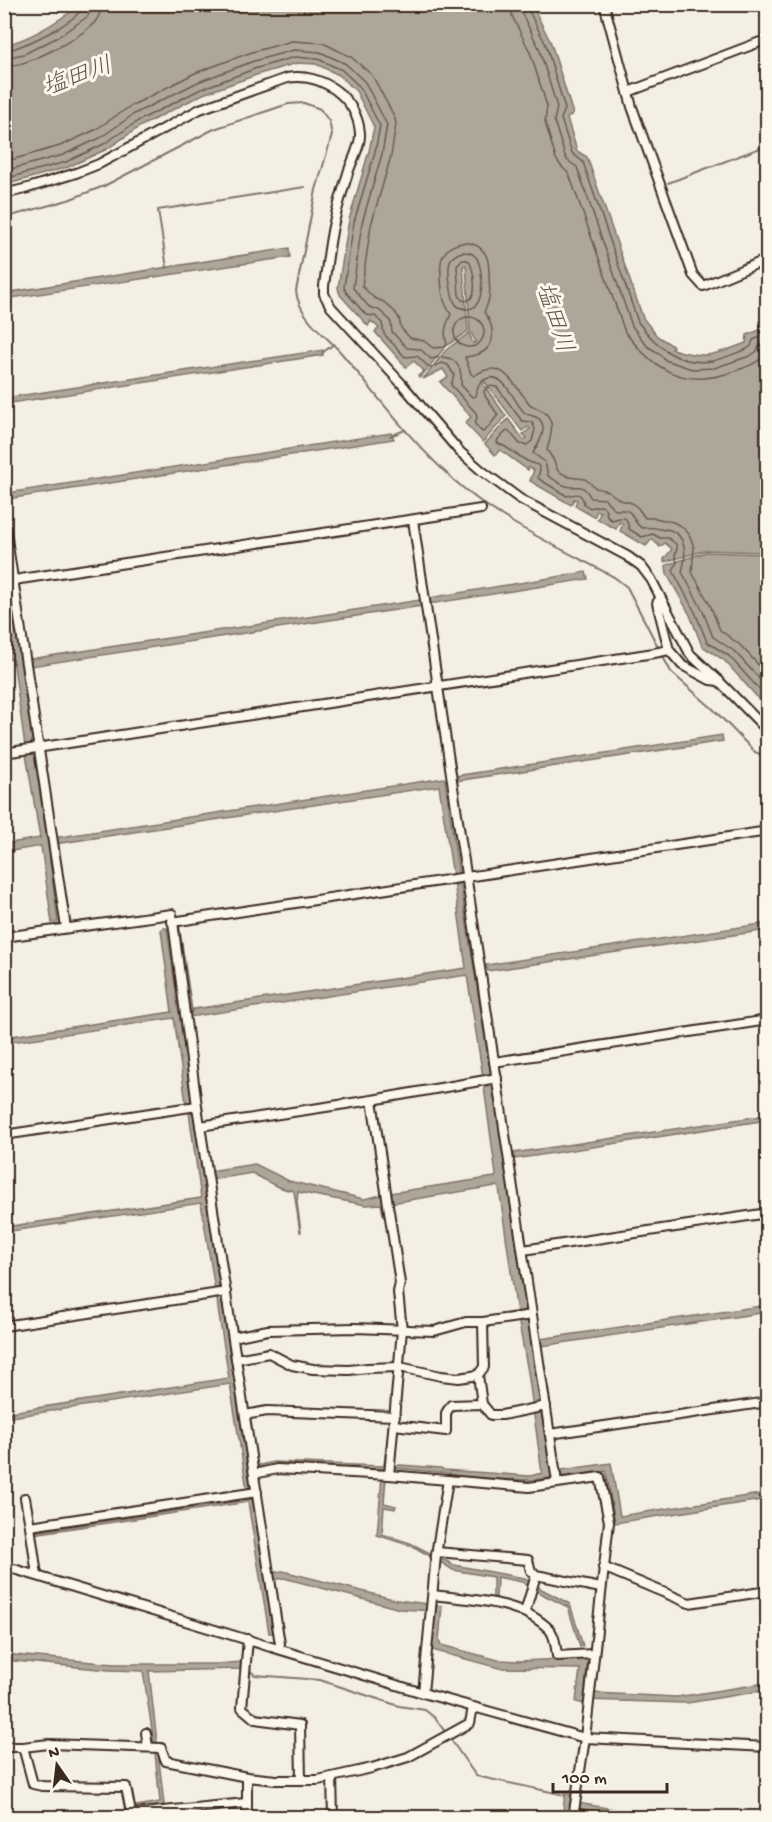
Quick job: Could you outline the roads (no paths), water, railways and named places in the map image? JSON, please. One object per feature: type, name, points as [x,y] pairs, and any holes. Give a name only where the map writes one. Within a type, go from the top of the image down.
[{"type":"street","points":[[604,4],[632,107],[693,274],[703,286],[768,259]]},
{"type":"street","points":[[628,92],[768,39]]},
{"type":"street","points":[[4,194],[99,164],[200,109],[287,78],[309,78],[324,82],[339,91],[350,105],[356,118],[360,140],[347,174],[333,224],[324,286],[327,301],[459,451],[482,471],[520,499],[627,556],[641,566],[651,579],[690,654],[768,731]]},
{"type":"street","points":[[14,580],[481,509]]},
{"type":"street","points":[[4,519],[7,557],[14,580],[26,663],[33,748],[53,836],[66,928]]},
{"type":"street","points":[[413,520],[451,779],[459,878],[480,969],[494,1062],[491,1080],[509,1157],[530,1316],[557,1480]]},
{"type":"street","points":[[660,599],[657,603],[667,650],[682,665],[710,680],[719,681]]},
{"type":"street","points":[[4,753],[667,650]]},
{"type":"street","points":[[172,922],[768,831]]},
{"type":"street","points":[[4,937],[172,914],[197,1106],[279,1648]]},
{"type":"street","points":[[494,1062],[768,1020]]},
{"type":"street","points":[[200,1126],[491,1080]]},
{"type":"street","points":[[372,1100],[400,1283],[398,1292],[402,1330],[400,1367],[389,1470]]},
{"type":"street","points":[[4,1135],[197,1106]]},
{"type":"street","points":[[523,1250],[768,1213]]},
{"type":"street","points":[[4,1326],[226,1292]]},
{"type":"street","points":[[233,1337],[268,1330],[355,1328],[434,1331],[466,1322],[483,1323],[530,1316]]},
{"type":"street","points":[[236,1359],[269,1353],[292,1365],[313,1369],[349,1370],[400,1367],[459,1378],[478,1374],[484,1367],[483,1323]]},
{"type":"street","points":[[478,1374],[482,1404],[491,1415],[546,1406]]},
{"type":"street","points":[[550,1434],[768,1402]]},
{"type":"street","points":[[394,1425],[446,1431],[446,1413],[451,1405],[482,1404]]},
{"type":"street","points":[[245,1415],[267,1411],[395,1416]]},
{"type":"street","points":[[254,1474],[277,1469],[389,1470],[448,1480],[529,1487],[557,1480],[600,1477],[609,1522],[585,1738],[574,1810],[597,1818]]},
{"type":"street","points":[[423,1693],[436,1556],[448,1480]]},
{"type":"street","points":[[30,1526],[257,1492]]},
{"type":"street","points":[[25,1498],[37,1575]]},
{"type":"street","points":[[436,1556],[528,1560],[534,1583],[525,1612]]},
{"type":"street","points":[[4,1566],[423,1693],[585,1738],[768,1747]]},
{"type":"street","points":[[603,1567],[689,1603],[768,1591]]},
{"type":"street","points":[[534,1583],[601,1588]]},
{"type":"street","points":[[433,1599],[503,1604],[525,1612],[550,1630],[557,1656],[593,1654]]},
{"type":"street","points":[[248,1639],[242,1708],[255,1719],[300,1725],[301,1780]]},
{"type":"street","points":[[4,1746],[23,1747],[49,1744],[161,1748],[166,1761],[247,1777],[318,1780],[408,1757],[470,1723],[473,1707]]},
{"type":"street","points":[[146,1733],[150,1748]]},
{"type":"street","points":[[23,1747],[33,1784],[126,1787],[132,1812],[246,1803]]},
{"type":"street","points":[[247,1777],[247,1818]]},
{"type":"street","points":[[332,1778],[333,1818]]},
{"type":"water","name":"塩田川","points":[[82,4],[532,5],[551,43],[573,114],[567,118],[577,151],[587,157],[643,318],[657,336],[673,346],[672,349],[702,355],[710,355],[746,343],[747,335],[767,327],[767,708],[724,660],[702,646],[690,615],[667,574],[666,565],[706,552],[760,554],[761,552],[706,550],[664,562],[672,549],[665,543],[660,547],[652,539],[646,546],[620,531],[623,524],[620,522],[616,529],[597,519],[601,512],[597,511],[594,517],[575,506],[577,500],[574,499],[571,505],[530,481],[534,470],[529,467],[528,470],[500,450],[495,455],[485,444],[508,419],[524,440],[527,438],[523,434],[530,429],[528,427],[522,431],[485,382],[483,384],[506,416],[483,442],[465,423],[471,417],[440,382],[448,377],[443,369],[423,379],[446,350],[469,333],[473,343],[476,342],[470,331],[466,265],[463,266],[468,331],[445,347],[420,378],[418,376],[424,371],[414,361],[406,367],[375,332],[379,328],[371,321],[368,326],[340,295],[338,288],[349,220],[374,127],[356,91],[339,75],[316,64],[297,63],[259,74],[203,94],[141,126],[107,149],[68,167],[5,185],[5,45],[36,33]]},
{"type":"water","points":[[289,248],[290,257],[5,299],[5,293]]},
{"type":"water","points":[[323,350],[323,355],[5,404],[5,398]]},
{"type":"water","points":[[391,433],[394,439],[8,499],[7,493]]},
{"type":"water","points":[[4,562],[6,562],[20,658],[24,667],[22,670],[33,745],[32,752],[34,752],[47,839],[444,778],[445,780],[455,778],[455,776],[722,735],[723,741],[445,781],[459,875],[453,876],[439,786],[48,845],[58,922],[52,923],[41,846],[5,852],[5,844],[40,838],[26,754],[29,753],[25,746],[13,659],[5,659],[5,653],[12,652],[5,601]]},
{"type":"water","points":[[586,572],[588,579],[429,604],[428,598]]},
{"type":"water","points":[[420,600],[421,606],[31,666],[30,659]]},
{"type":"water","points":[[454,881],[460,881],[491,1075],[483,1077],[467,975],[189,1017],[188,1010],[466,968]]},
{"type":"water","points":[[767,923],[767,930],[488,971],[486,965]]},
{"type":"water","points":[[167,928],[192,1103],[186,1103],[174,1018],[5,1043],[5,1037],[172,1012],[161,930]]},
{"type":"water","points":[[493,1086],[550,1470],[611,1463],[620,1516],[767,1493],[767,1499],[615,1523],[606,1471],[533,1480],[484,1479],[393,1468],[385,1471],[383,1469],[277,1466],[256,1468],[255,1466],[274,1462],[383,1466],[390,1418],[392,1419],[387,1467],[400,1465],[530,1476],[542,1473],[499,1188],[496,1186],[391,1203],[384,1205],[386,1213],[383,1214],[381,1204],[366,1205],[298,1192],[300,1232],[294,1191],[277,1186],[252,1173],[211,1180],[210,1171],[255,1164],[289,1181],[364,1199],[495,1177],[484,1087]]},
{"type":"water","points":[[189,1112],[194,1112],[220,1290],[215,1290],[201,1203],[5,1232],[5,1227],[201,1198]]},
{"type":"water","points":[[767,1115],[767,1120],[515,1159],[514,1153]]},
{"type":"water","points":[[221,1297],[251,1487],[247,1489],[230,1384],[5,1418],[5,1413],[229,1378],[218,1309],[217,1298]]},
{"type":"water","points":[[767,1305],[767,1312],[542,1346],[541,1339]]},
{"type":"water","points":[[382,1477],[386,1477],[384,1503],[396,1506],[395,1509],[384,1507],[382,1534],[410,1543],[454,1565],[524,1578],[570,1604],[583,1646],[580,1647],[568,1607],[522,1582],[497,1577],[496,1600],[493,1599],[493,1577],[453,1570],[434,1558],[432,1572],[429,1572],[430,1556],[414,1547],[377,1535]]},
{"type":"water","points":[[253,1499],[264,1574],[283,1571],[397,1600],[442,1606],[439,1640],[441,1645],[498,1660],[584,1658],[588,1660],[585,1691],[595,1693],[677,1697],[767,1683],[767,1690],[687,1703],[585,1700],[585,1704],[576,1702],[580,1669],[499,1668],[432,1650],[435,1611],[400,1609],[284,1578],[265,1581],[273,1633],[269,1633],[248,1502],[34,1534],[34,1532]]},
{"type":"water","points":[[4,1654],[114,1664],[242,1662],[242,1669],[149,1671],[164,1805],[128,1811],[127,1817],[124,1817],[125,1808],[160,1802],[143,1671],[5,1660]]},
{"type":"water","points":[[565,1794],[572,1795],[571,1802],[662,1817],[632,1817],[570,1807],[568,1817],[562,1818]]},
{"type":"waterway","points":[[4,8],[16,4]]},
{"type":"waterway","points":[[4,218],[68,200],[104,186],[214,129],[288,104],[304,103],[320,109],[329,121],[332,135],[316,190],[296,291],[302,310],[411,436],[455,481],[512,522],[614,577],[627,587],[671,672],[713,709],[755,752],[768,758]]},
{"type":"waterway","points":[[668,183],[768,145]]},
{"type":"waterway","points":[[167,268],[158,210],[305,187]]},
{"type":"waterway","points":[[322,353],[334,344]]},
{"type":"waterway","points":[[390,436],[405,430]]},
{"type":"waterway","points":[[179,926],[192,1012]]},
{"type":"waterway","points":[[4,941],[34,937]]},
{"type":"waterway","points":[[249,1670],[255,1675],[320,1680],[399,1706],[425,1710],[435,1718],[446,1733]]},
{"type":"waterway","points":[[449,1737],[476,1776],[565,1795]]}]
